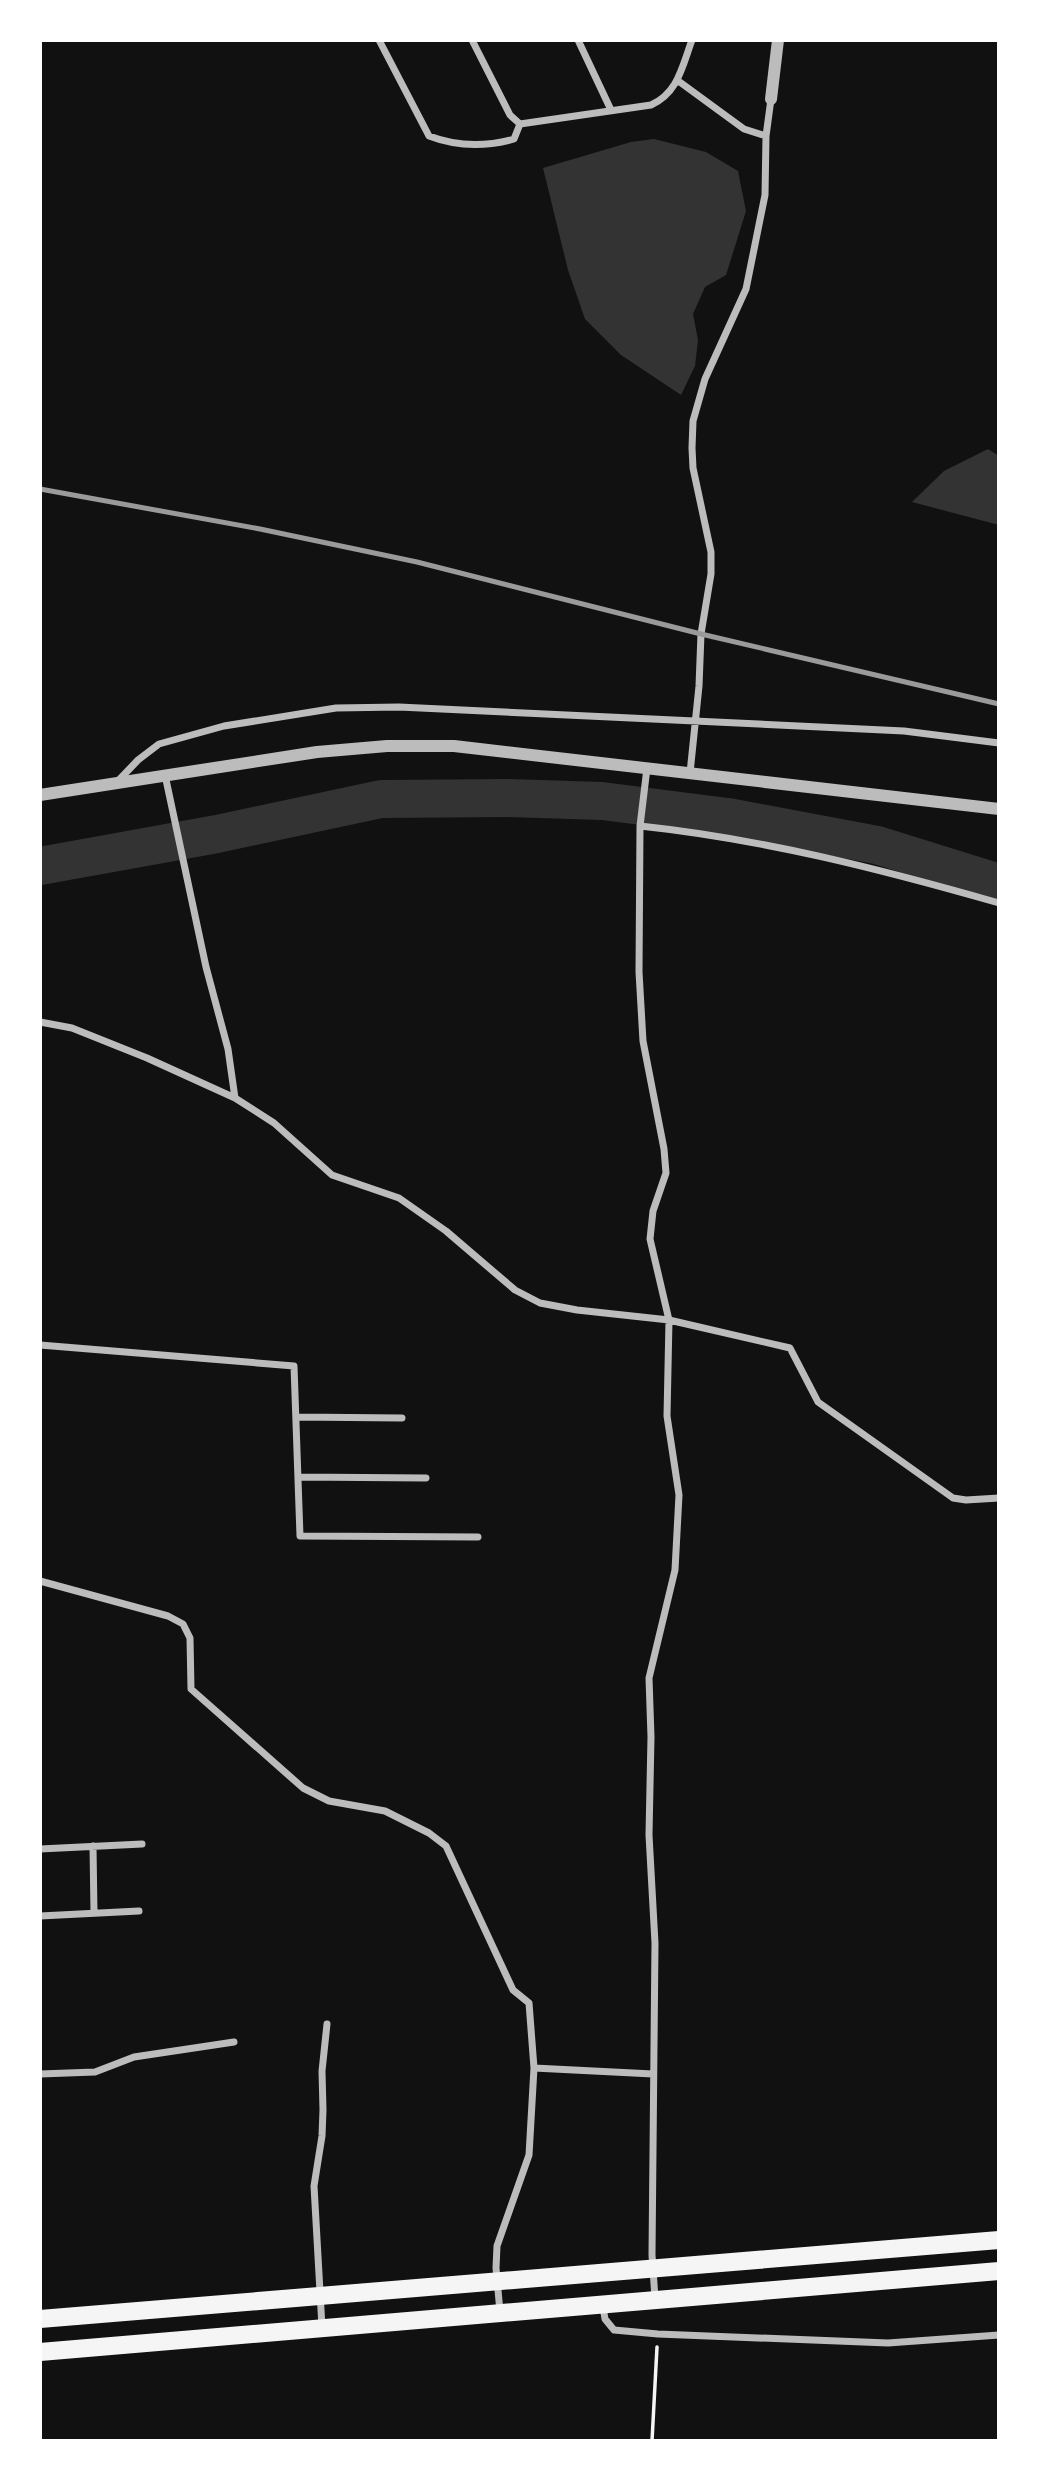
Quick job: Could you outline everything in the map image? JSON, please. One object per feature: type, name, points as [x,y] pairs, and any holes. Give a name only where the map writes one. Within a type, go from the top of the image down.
[{"type":"main road","points":[[40,2319],[999,2240]]},
{"type":"main road","points":[[40,2353],[999,2271]]},
{"type":"street","points":[[379,40],[429,136],[449,143],[490,146],[514,139],[520,124]]},
{"type":"street","points":[[472,40],[510,115],[520,124]]},
{"type":"street","points":[[578,40],[611,110]]},
{"type":"street","points":[[520,124],[651,105],[665,99],[677,80],[692,40]]},
{"type":"street","points":[[690,773],[699,686],[701,634],[711,574],[711,552],[694,468],[693,421],[705,379],[746,289],[765,195],[766,136],[778,40]]},
{"type":"street","points":[[677,80],[744,129],[766,136]]},
{"type":"street","points":[[116,782],[159,744],[224,726],[336,708],[399,707],[904,731],[999,743]]},
{"type":"street","points":[[40,795],[317,751],[387,746],[454,746],[999,809]]},
{"type":"street","points":[[647,768],[640,823],[639,972],[643,1041],[664,1149],[666,1173],[653,1210],[650,1240],[669,1320],[667,1416],[679,1495],[675,1570],[649,1678],[649,1835],[655,1943],[655,2299]]},
{"type":"street","points":[[164,774],[206,967],[228,1049],[235,1098]]},
{"type":"street","points":[[640,823],[710,833],[817,854],[999,903]]},
{"type":"street","points":[[40,1022],[72,1028],[235,1098],[274,1124],[332,1175],[399,1198],[446,1231],[515,1290],[540,1303],[577,1310],[669,1320],[790,1348],[818,1402],[953,1498],[999,1498]]},
{"type":"street","points":[[40,1345],[294,1366],[300,1536],[478,1537]]},
{"type":"street","points":[[296,1418],[402,1418]]},
{"type":"street","points":[[298,1477],[426,1478]]},
{"type":"street","points":[[40,1581],[168,1616],[183,1624],[190,1638],[191,1689],[303,1788],[329,1801],[385,1811],[429,1833],[446,1846],[513,1990],[529,2003],[534,2068],[529,2155],[499,2237],[496,2255],[500,2312]]},
{"type":"street","points":[[40,1849],[142,1844]]},
{"type":"street","points":[[93,1846],[94,1913]]},
{"type":"street","points":[[40,1916],[139,1911]]},
{"type":"street","points":[[322,2328],[314,2186],[322,2136],[322,2071],[327,2024]]},
{"type":"street","points":[[40,2074],[95,2072],[134,2057],[234,2042]]},
{"type":"street","points":[[534,2068],[653,2074]]},
{"type":"street","points":[[603,2303],[605,2319],[614,2330],[658,2334],[888,2343],[999,2335]]},
{"type":"path","points":[[652,2441],[658,2334]]},
{"type":"shaded area","points":[[654,139],[706,152],[738,171],[746,211],[726,275],[705,287],[693,314],[698,340],[695,366],[681,395],[621,355],[585,319],[568,270],[543,168],[631,142]]},
{"type":"shaded area","points":[[988,449],[999,456],[999,525],[912,502],[944,471]]},
{"type":"waterway","points":[[40,866],[217,834],[381,799],[508,798],[602,801],[728,817],[877,845],[999,883]]},
{"type":"railway","points":[[40,489],[260,529],[417,562],[701,634],[999,704]]}]
